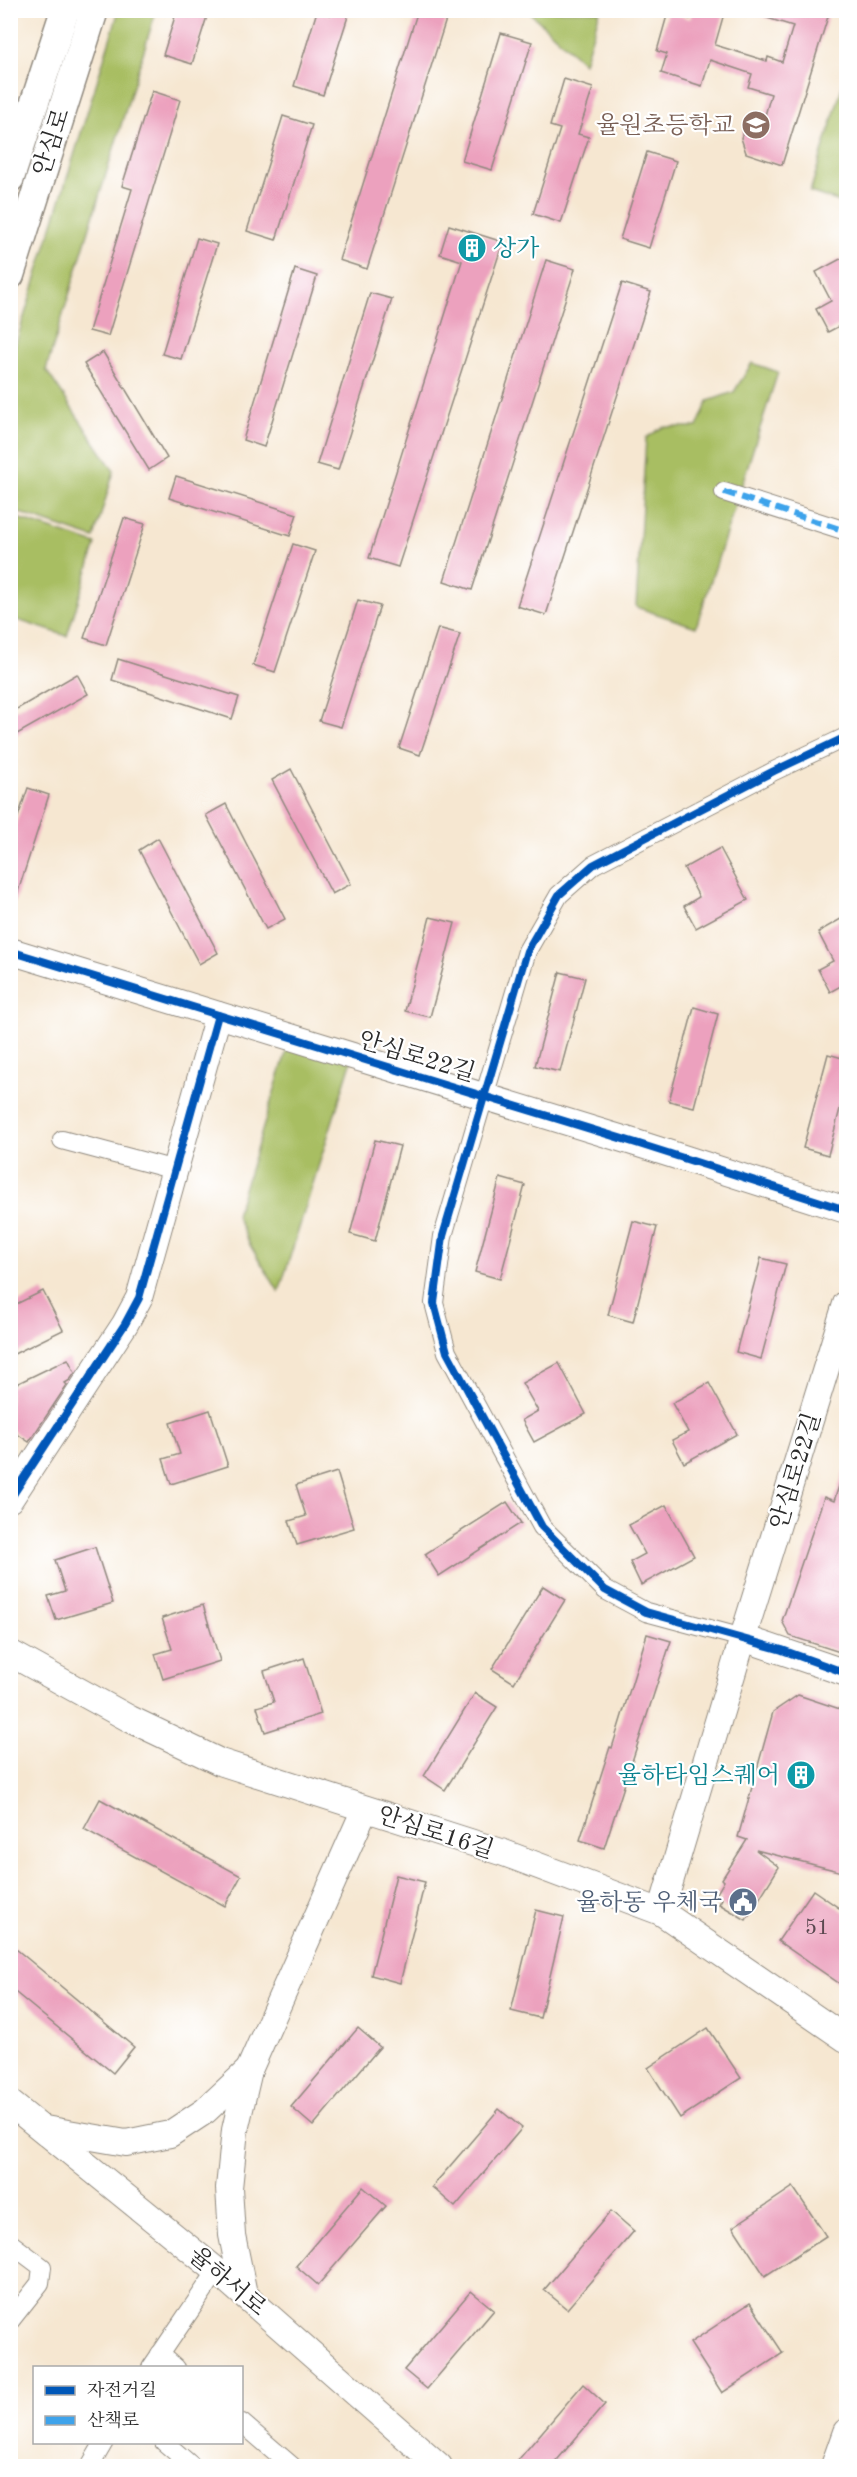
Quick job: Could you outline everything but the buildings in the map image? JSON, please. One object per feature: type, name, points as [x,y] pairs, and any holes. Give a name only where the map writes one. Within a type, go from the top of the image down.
[{"type":"main road","name":"안심로","points":[[10,178],[65,10]]},
{"type":"main road","name":"안심로","points":[[10,275],[94,10]]},
{"type":"street","points":[[724,492],[846,531]]},
{"type":"street","points":[[846,737],[774,771],[593,865],[559,896],[527,951],[442,1247],[434,1303],[447,1352],[542,1527],[605,1590],[646,1612],[743,1638],[846,1673]]},
{"type":"street","name":"안심로22길","points":[[10,951],[846,1210]]},
{"type":"street","points":[[10,1499],[125,1324],[139,1298],[218,1015]]},
{"type":"street","points":[[62,1140],[175,1170]]},
{"type":"street","name":"안심로22길","points":[[661,1912],[846,1304]]},
{"type":"street","name":"안심로16길","points":[[10,1653],[130,1719],[220,1762],[504,1853],[661,1912],[846,2039]]},
{"type":"street","points":[[244,2294],[232,2235],[229,2188],[235,2130],[249,2070],[365,1809]]},
{"type":"street","points":[[42,2128],[126,2143],[170,2134],[205,2111],[249,2070]]},
{"type":"street","name":"율하서로","points":[[10,2103],[217,2271],[439,2466]]},
{"type":"street","points":[[10,2243],[42,2267],[40,2283],[10,2321]]},
{"type":"street","points":[[172,2366],[155,2361],[217,2271]]},
{"type":"street","points":[[243,2425],[292,2466]]},
{"type":"street","points":[[834,2466],[846,2432]]},
{"type":"street","points":[[90,2466],[103,2444]]},
{"type":"street","points":[[166,2444],[192,2466]]},
{"type":"green space","points":[[119,10],[156,11],[46,370],[114,471],[94,538],[11,510],[11,359]]},
{"type":"green space","points":[[528,11],[600,11],[584,63]]},
{"type":"green space","points":[[846,75],[846,204],[810,192]]},
{"type":"green space","points":[[752,363],[778,372],[696,627],[636,607],[646,438],[663,427],[697,427],[708,401],[734,392]]},
{"type":"green space","points":[[11,516],[96,544],[67,636],[11,618]]},
{"type":"green space","points":[[291,1037],[353,1056],[279,1292],[251,1247],[236,1215]]},
{"type":"marked path","points":[[724,492],[846,531]]},
{"type":"cycle path","points":[[846,737],[774,771],[593,865],[559,895],[527,951],[443,1236],[434,1303],[447,1352],[542,1527],[605,1590],[646,1612],[782,1650],[846,1673]]},
{"type":"cycle path","points":[[10,951],[636,1143],[846,1210]]},
{"type":"cycle path","points":[[10,1499],[125,1324],[139,1298],[218,1015]]},
{"type":"place","name":"율원초등학교","points":[[756,125]]},
{"type":"place","name":"상가","points":[[472,248]]},
{"type":"place","name":"율하타임스퀘어","points":[[801,1775]]},
{"type":"place","name":"율하동 우체국","points":[[743,1902]]}]
